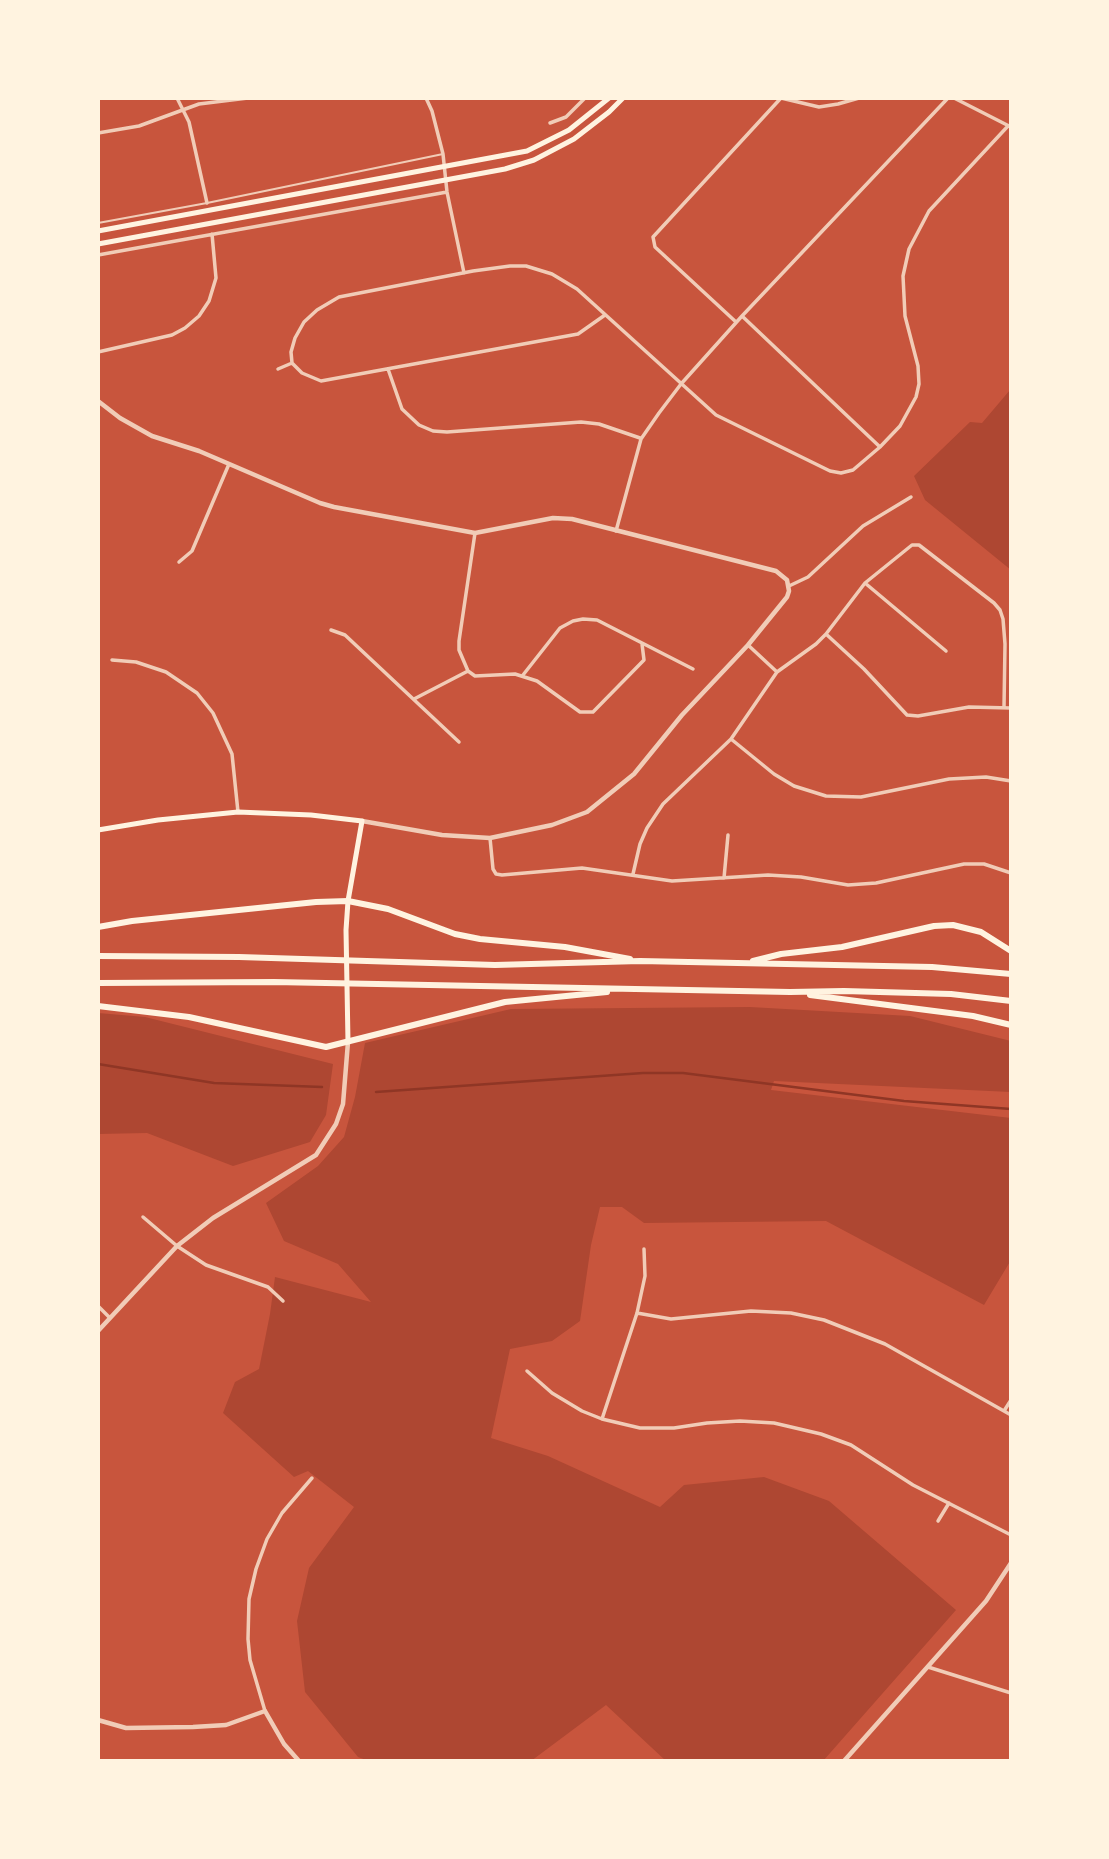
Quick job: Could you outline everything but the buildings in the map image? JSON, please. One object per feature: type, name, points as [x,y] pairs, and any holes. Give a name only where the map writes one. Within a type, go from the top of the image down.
[{"type":"highway","points":[[98,927],[303,903],[348,901],[388,909],[455,934],[565,947],[640,961]]},
{"type":"highway","points":[[743,963],[781,954],[842,947],[934,926],[953,925],[981,932],[1011,951]]},
{"type":"highway","points":[[98,956],[239,957],[495,965],[640,961],[743,963],[932,967],[1011,974]]},
{"type":"highway","points":[[98,983],[274,982],[844,991],[951,994],[1011,1001]]},
{"type":"highway","points":[[98,1006],[189,1017],[326,1047],[505,1002],[638,989]]},
{"type":"highway","points":[[790,992],[973,1016],[1011,1025]]},
{"type":"main road","points":[[98,231],[527,151],[569,130],[609,98]]},
{"type":"main road","points":[[98,244],[505,169],[534,160],[574,139],[624,98]]},
{"type":"main road","points":[[98,830],[158,820],[238,812],[311,815],[362,821],[348,901],[346,930],[348,1042]]},
{"type":"street","points":[[177,98],[189,121],[207,203]]},
{"type":"street","points":[[98,133],[139,125],[199,104],[248,98]]},
{"type":"street","points":[[426,98],[443,154],[447,192],[464,273]]},
{"type":"street","points":[[550,123],[566,117],[585,98]]},
{"type":"street","points":[[736,322],[655,247],[653,237],[781,98],[818,107],[859,98]]},
{"type":"street","points":[[616,531],[641,439],[681,384],[741,316],[948,98]]},
{"type":"street","points":[[605,315],[578,334],[321,381],[308,377],[292,363],[291,352],[295,338],[304,322],[317,310],[339,297],[464,273],[526,266],[543,271],[575,287],[716,415],[830,471],[841,473],[853,470],[900,426],[916,397],[919,384],[918,366],[905,316],[903,276],[909,249],[929,211],[1009,126],[954,98]]},
{"type":"street","points":[[98,255],[447,192]]},
{"type":"street","points":[[98,352],[172,335],[199,316],[209,301],[216,278],[212,234]]},
{"type":"street","points":[[741,316],[880,447]]},
{"type":"street","points":[[278,369],[292,363]]},
{"type":"street","points":[[388,369],[402,409],[412,421],[433,431],[581,422],[598,424],[641,439]]},
{"type":"street","points":[[98,401],[137,429],[320,503],[475,533],[553,518],[572,519],[776,571],[785,577],[789,586],[787,597],[748,645],[682,715],[634,774],[597,806],[552,825],[490,838],[442,835],[362,821]]},
{"type":"street","points":[[178,562],[192,551],[229,464]]},
{"type":"street","points":[[789,586],[807,577],[863,526],[911,497]]},
{"type":"street","points":[[475,533],[459,641],[459,650],[468,671],[475,676],[523,675],[537,681],[580,712],[593,712],[644,660],[642,644]]},
{"type":"street","points":[[633,874],[640,844],[654,815],[663,804],[731,739],[776,672],[805,654],[826,634],[865,583],[912,545],[919,545],[1000,610],[1005,644],[1004,708]]},
{"type":"street","points":[[865,583],[946,651]]},
{"type":"street","points":[[523,675],[559,628],[583,619],[597,620],[693,669]]},
{"type":"street","points":[[331,630],[345,635],[459,742]]},
{"type":"street","points":[[826,634],[864,669],[907,715],[918,716],[978,706],[1011,708]]},
{"type":"street","points":[[1005,644],[1011,644]]},
{"type":"street","points":[[748,645],[776,672]]},
{"type":"street","points":[[112,660],[135,662],[166,672],[197,693],[213,713],[232,754],[238,812]]},
{"type":"street","points":[[414,699],[468,671]]},
{"type":"street","points":[[731,739],[774,774],[794,786],[826,796],[861,797],[949,779],[986,777],[1011,781]]},
{"type":"street","points":[[724,878],[728,835]]},
{"type":"street","points":[[490,838],[493,869],[496,874],[502,875],[564,868],[633,874],[672,881],[768,876],[802,877],[848,885],[876,883],[964,864],[984,863],[1011,873]]},
{"type":"street","points":[[98,1331],[177,1246],[213,1218],[316,1155],[336,1124],[343,1104],[348,1042]]},
{"type":"street","points":[[143,1217],[177,1246],[206,1265],[268,1287],[283,1301]]},
{"type":"street","points":[[602,1419],[637,1313],[645,1276],[644,1249]]},
{"type":"street","points":[[98,1306],[109,1317]]},
{"type":"street","points":[[637,1313],[671,1319],[751,1311],[791,1313],[824,1320],[886,1344],[1011,1415]]},
{"type":"street","points":[[527,1371],[552,1394],[582,1411],[640,1428],[674,1428],[740,1421],[774,1423],[805,1429],[851,1445],[914,1485],[1011,1535]]},
{"type":"street","points":[[1004,1411],[1011,1399]]},
{"type":"street","points":[[299,1761],[284,1744],[265,1711],[250,1660],[249,1599],[267,1539],[282,1513],[312,1478]]},
{"type":"street","points":[[938,1521],[949,1503]]},
{"type":"street","points":[[844,1761],[986,1601],[1011,1563]]},
{"type":"street","points":[[928,1667],[1011,1693]]},
{"type":"street","points":[[98,1720],[121,1728],[193,1727],[226,1725],[265,1711]]},
{"type":"lane","points":[[98,223],[443,154]]},
{"type":"shaded area","points":[[1010,390],[1011,570],[925,500],[914,476],[970,422],[982,423]]},
{"type":"shaded area","points":[[750,1007],[910,1016],[1011,1041],[1011,1092],[774,1081],[771,1090],[1011,1118],[1011,1260],[984,1305],[826,1221],[644,1223],[622,1207],[600,1207],[591,1245],[580,1321],[552,1341],[510,1349],[491,1438],[548,1456],[660,1507],[684,1485],[764,1477],[829,1501],[956,1610],[823,1761],[666,1761],[606,1705],[531,1761],[369,1761],[358,1757],[305,1692],[297,1621],[309,1568],[354,1507],[308,1471],[294,1477],[223,1413],[235,1382],[259,1369],[275,1277],[371,1302],[338,1264],[284,1241],[266,1203],[318,1166],[344,1137],[365,1043],[511,1009]]},
{"type":"shaded area","points":[[98,1013],[145,1017],[333,1064],[326,1115],[310,1142],[233,1166],[147,1133],[98,1134]]},
{"type":"waterway","points":[[98,1064],[214,1083],[322,1087]]},
{"type":"waterway","points":[[376,1092],[643,1073],[683,1073],[904,1101],[1011,1109]]}]
